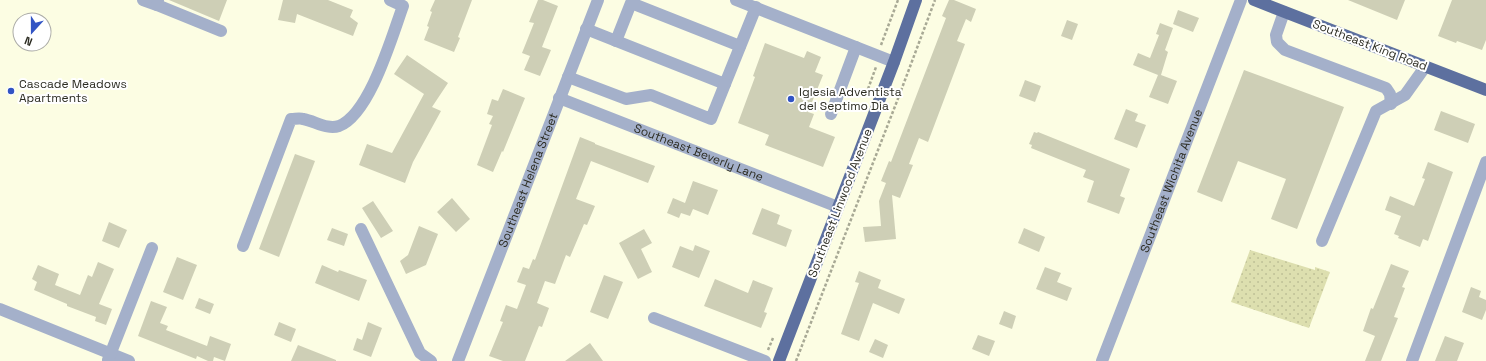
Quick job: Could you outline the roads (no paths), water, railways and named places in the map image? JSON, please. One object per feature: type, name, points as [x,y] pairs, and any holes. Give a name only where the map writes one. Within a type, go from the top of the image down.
[{"type":"main road","name":"Southeast Linwood Avenue","points":[[779,361],[894,62],[916,0]]},
{"type":"main road","name":"Southeast King Road","points":[[1254,0],[1486,90]]},
{"type":"street","points":[[143,0],[158,3],[221,31]]},
{"type":"street","points":[[242,246],[291,120],[303,119],[327,126],[338,126],[349,120],[364,103],[380,68],[405,3],[390,0]]},
{"type":"street","name":"Southeast Helena Street","points":[[458,361],[598,0]]},
{"type":"street","points":[[736,0],[894,62]]},
{"type":"street","name":"Southeast Wichita Avenue","points":[[1102,361],[1241,0]]},
{"type":"street","points":[[616,41],[631,3],[740,46]]},
{"type":"street","points":[[568,76],[626,99],[651,95],[711,119],[756,7]]},
{"type":"street","points":[[1284,12],[1276,35],[1277,42],[1285,50],[1386,88],[1390,94],[1391,104]]},
{"type":"street","points":[[586,29],[725,84]]},
{"type":"street","points":[[830,114],[856,47]]},
{"type":"street","points":[[1322,241],[1376,111],[1405,96],[1425,67]]},
{"type":"street","name":"Southeast Beverly Lane","points":[[559,98],[838,207]]},
{"type":"street","points":[[1412,361],[1486,162]]},
{"type":"street","points":[[361,229],[420,353],[431,361]]},
{"type":"street","points":[[109,357],[152,248]]},
{"type":"street","points":[[0,309],[109,357],[129,361]]},
{"type":"street","points":[[654,318],[764,361]]},
{"type":"place","name":"Cascade Meadows Apartments","points":[[11,91]]},
{"type":"place","name":"Iglesia Adventista del Septimo Dia","points":[[791,99]]}]
